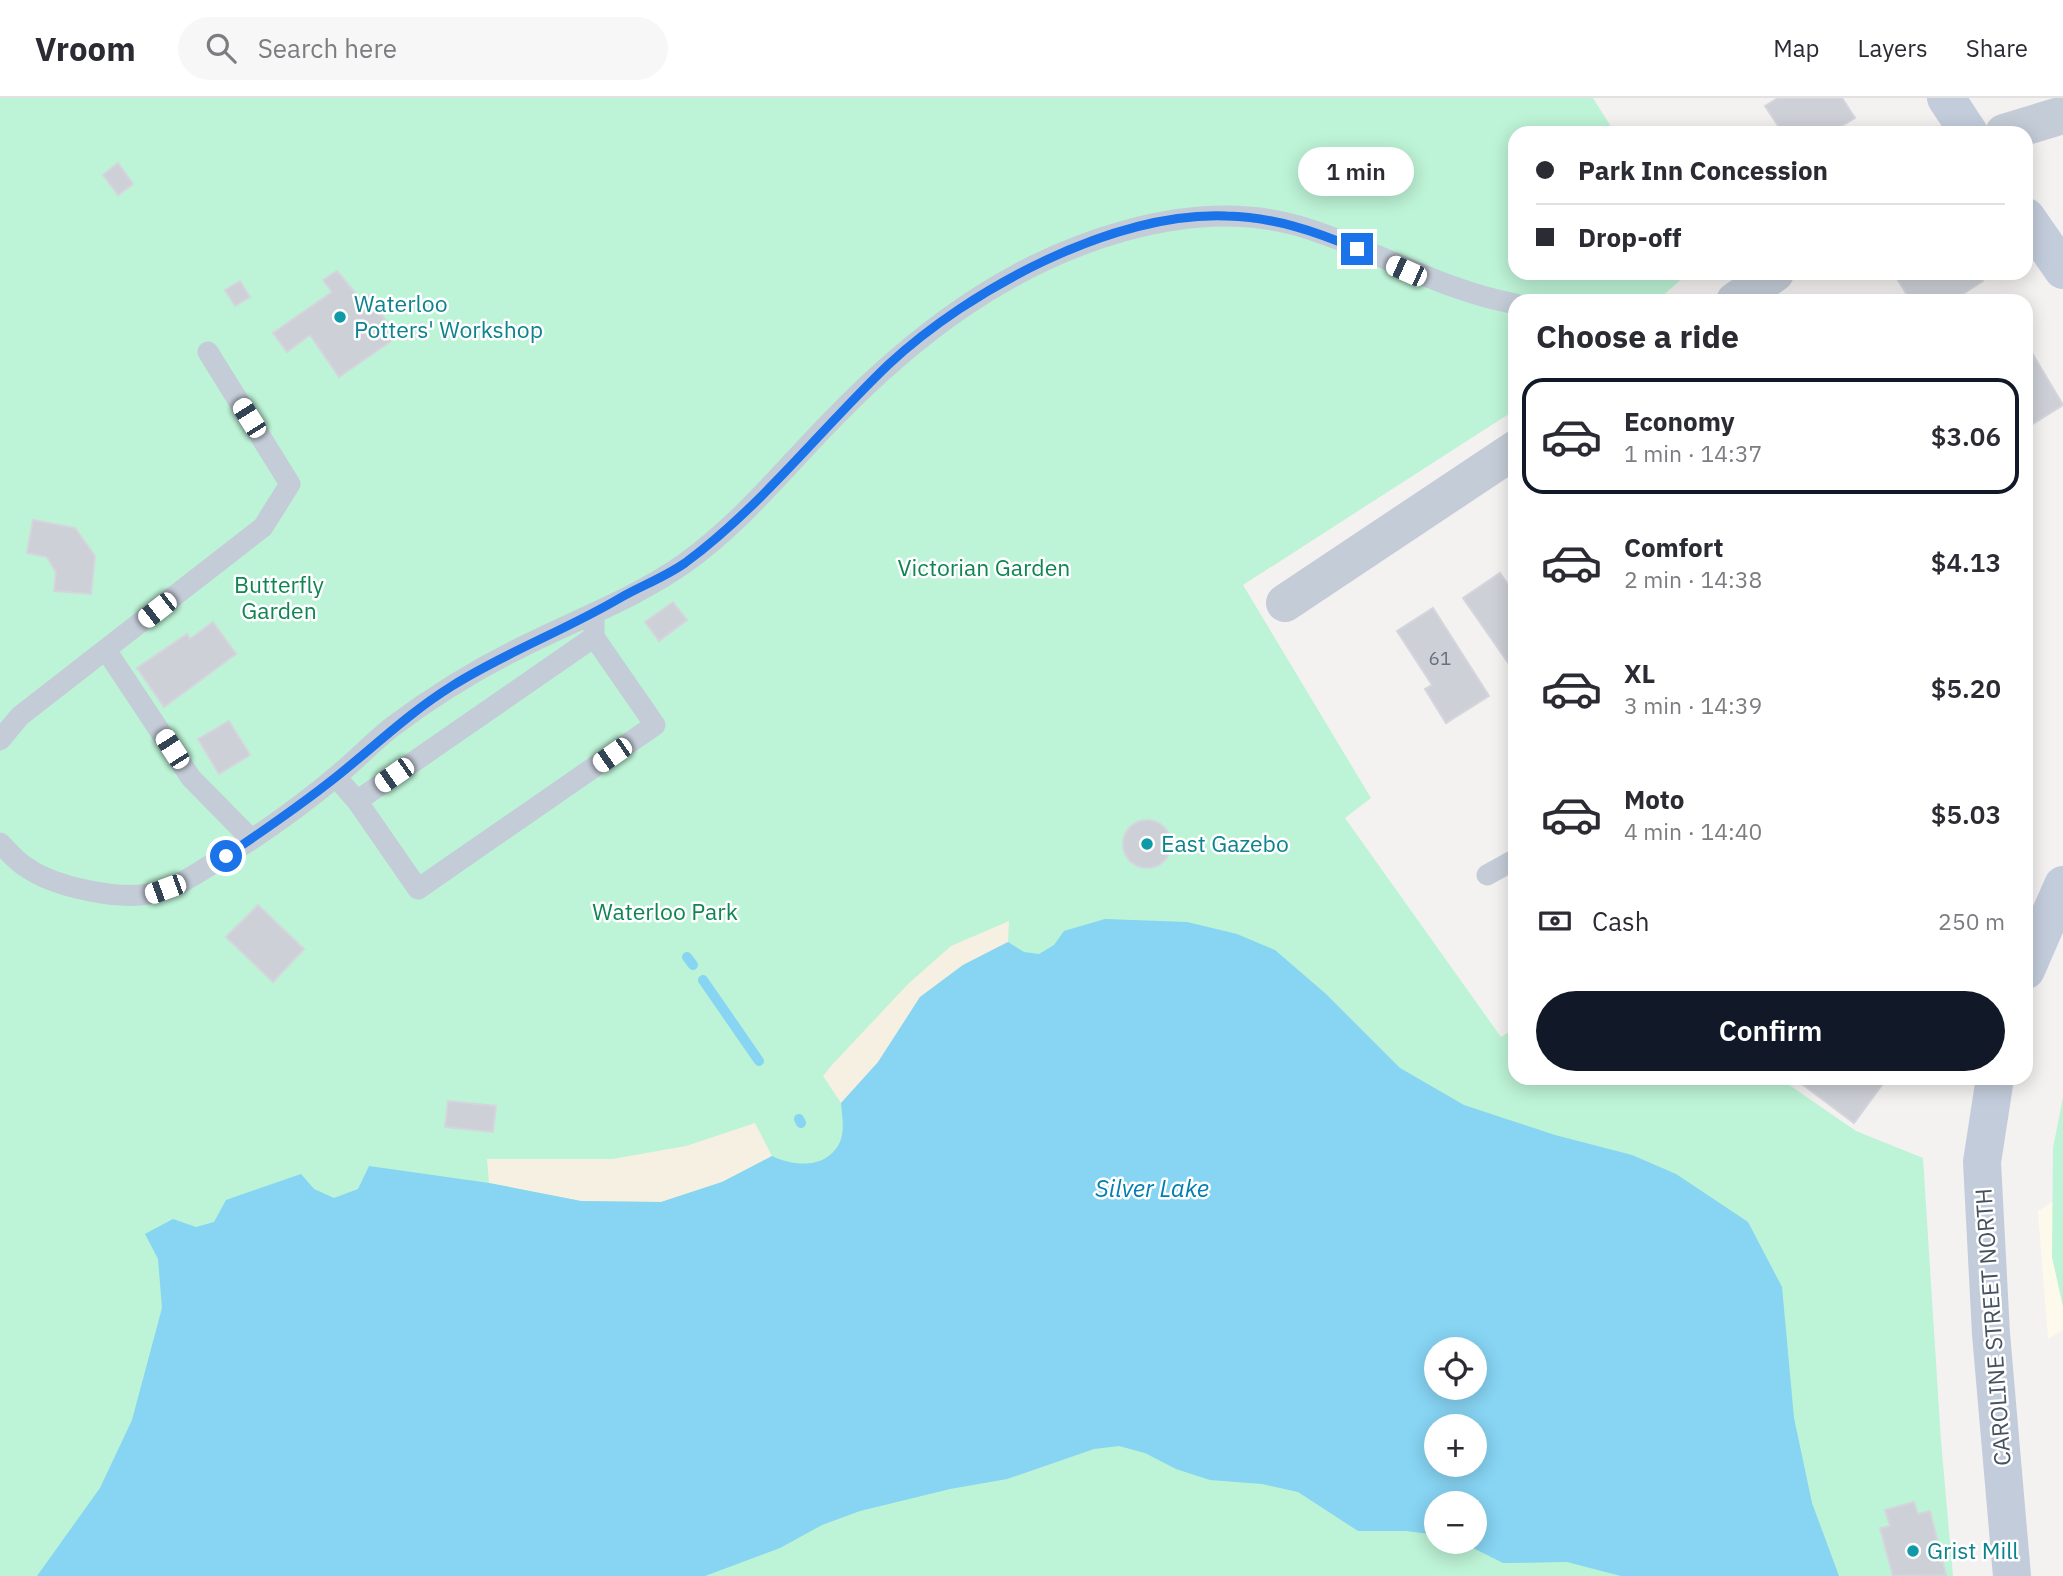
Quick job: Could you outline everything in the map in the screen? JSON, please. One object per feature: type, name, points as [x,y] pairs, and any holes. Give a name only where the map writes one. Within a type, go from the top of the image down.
[{"type":"main road","points":[[1946,98],[1964,126]]},
{"type":"main road","points":[[2033,227],[2063,270]]},
{"type":"main road","points":[[2033,954],[2063,885]]},
{"type":"main road","name":"CAROLINE STREET NORTH","points":[[1993,1085],[1982,1161],[1991,1334],[2012,1576]]},
{"type":"street","points":[[2027,126],[2063,115]]},
{"type":"street","points":[[1745,294],[1765,280]]},
{"type":"street","points":[[1285,603],[1508,454]]},
{"type":"lane","points":[[357,801],[713,541],[744,514],[891,362],[944,318],[1002,281],[1072,249],[1124,231],[1176,220],[1225,215],[1297,226],[1455,289],[1508,302]]},
{"type":"lane","points":[[0,740],[20,716],[263,527],[290,484],[208,352]]},
{"type":"lane","points":[[0,843],[27,869],[93,892],[151,894],[178,885],[251,839],[336,777],[390,729],[453,685],[521,647],[594,626]]},
{"type":"lane","points":[[336,777],[357,801],[418,889],[655,725],[594,626]]},
{"type":"lane","points":[[106,650],[191,778],[251,839]]},
{"type":"lane","points":[[1487,875],[1508,863]]},
{"type":"shaded area","points":[[2063,1195],[2063,1330],[2048,1339],[2038,1211]]},
{"type":"green space","name":"Waterloo Park","points":[[0,98],[1593,98],[1611,126],[1508,126],[1508,280],[1680,280],[1665,294],[1508,294],[1508,415],[1243,585],[1371,798],[1345,818],[1501,1037],[1508,1032],[1508,1085],[1789,1085],[1856,1131],[1923,1158],[1941,1441],[1953,1576],[0,1576]]},
{"type":"green space","points":[[2063,1097],[2063,1307],[2052,1257],[2053,1148]]},
{"type":"sand","points":[[1009,921],[1008,942],[963,965],[920,997],[878,1063],[841,1103],[823,1076],[831,1066],[908,984],[951,946]]},
{"type":"sand","points":[[755,1123],[772,1156],[722,1182],[661,1202],[581,1201],[489,1183],[487,1159],[612,1159],[686,1146]]},
{"type":"water","name":"Silver Lake","points":[[1105,919],[1187,922],[1237,934],[1275,950],[1326,994],[1400,1068],[1464,1105],[1555,1135],[1632,1155],[1676,1174],[1748,1222],[1782,1287],[1794,1418],[1812,1503],[1839,1576],[1621,1576],[1567,1562],[1503,1563],[1485,1554],[1487,1491],[1424,1491],[1424,1533],[1358,1531],[1298,1492],[1262,1484],[1210,1480],[1176,1469],[1145,1453],[1119,1446],[1094,1449],[1007,1479],[950,1489],[860,1511],[822,1525],[780,1548],[705,1576],[37,1576],[100,1488],[132,1420],[162,1308],[158,1259],[145,1234],[173,1219],[196,1227],[214,1222],[226,1200],[301,1174],[314,1189],[334,1198],[358,1189],[369,1166],[489,1183],[581,1201],[661,1202],[722,1182],[772,1156],[800,1164],[819,1161],[834,1151],[842,1137],[841,1103],[878,1062],[920,997],[963,965],[1008,942],[1024,952],[1039,954],[1054,945],[1064,931]]},
{"type":"building","points":[[1778,98],[1842,98],[1855,118],[1842,126],[1778,126],[1765,106]]},
{"type":"building","points":[[118,163],[133,184],[118,195],[103,175]]},
{"type":"building","name":"Waterloo Potters' Workshop","points":[[337,271],[361,300],[368,295],[397,337],[339,377],[310,335],[287,352],[273,333],[332,292],[323,280]]},
{"type":"building","points":[[1898,280],[1983,281],[1963,294],[1907,294]]},
{"type":"building","points":[[240,281],[250,297],[235,306],[225,290]]},
{"type":"building","points":[[2033,355],[2063,405],[2033,424]]},
{"type":"building","points":[[33,520],[75,528],[95,556],[91,594],[54,591],[56,572],[47,557],[27,553]]},
{"type":"building","points":[[1500,573],[1508,584],[1508,663],[1463,598]]},
{"type":"building","points":[[673,602],[687,620],[659,641],[645,622]]},
{"type":"building","points":[[1433,608],[1489,696],[1446,723],[1425,689],[1432,685],[1397,631]]},
{"type":"building","points":[[213,622],[236,654],[164,707],[137,668],[187,634],[190,639]]},
{"type":"building","points":[[229,721],[250,755],[219,774],[198,739]]},
{"type":"building","name":"East Gazebo","points":[[1147,820],[1156,821],[1164,827],[1170,835],[1170,853],[1164,861],[1156,867],[1147,868],[1138,867],[1130,861],[1124,853],[1123,844],[1124,835],[1130,827],[1138,821]]},
{"type":"building","points":[[258,905],[304,949],[273,982],[226,937]]},
{"type":"building","points":[[1803,1085],[1882,1085],[1854,1123]]},
{"type":"building","points":[[448,1101],[496,1106],[493,1132],[445,1127]]},
{"type":"building","name":"Grist Mill","points":[[1914,1502],[1918,1514],[1930,1511],[1946,1575],[1893,1576],[1880,1528],[1890,1526],[1885,1510]]},
{"type":"waterway","points":[[687,957],[693,965]]},
{"type":"waterway","points":[[703,980],[759,1061]]},
{"type":"waterway","points":[[799,1119],[801,1123]]},
{"type":"place","name":"Waterloo Potters' Workshop","points":[[340,317]]},
{"type":"place","name":"East Gazebo","points":[[1147,844]]},
{"type":"place","name":"Grist Mill","points":[[1913,1551]]},
{"type":"route","points":[[226,856],[336,777],[390,729],[453,685],[521,647],[594,615],[681,566],[744,514],[891,362],[944,318],[1002,281],[1072,249],[1124,231],[1176,220],[1225,215],[1297,226],[1357,249]]},
{"type":"park label","name":"Victorian Garden","points":[[984,568]]},
{"type":"park label","name":"Butterfly Garden","points":[[279,598]]}]
